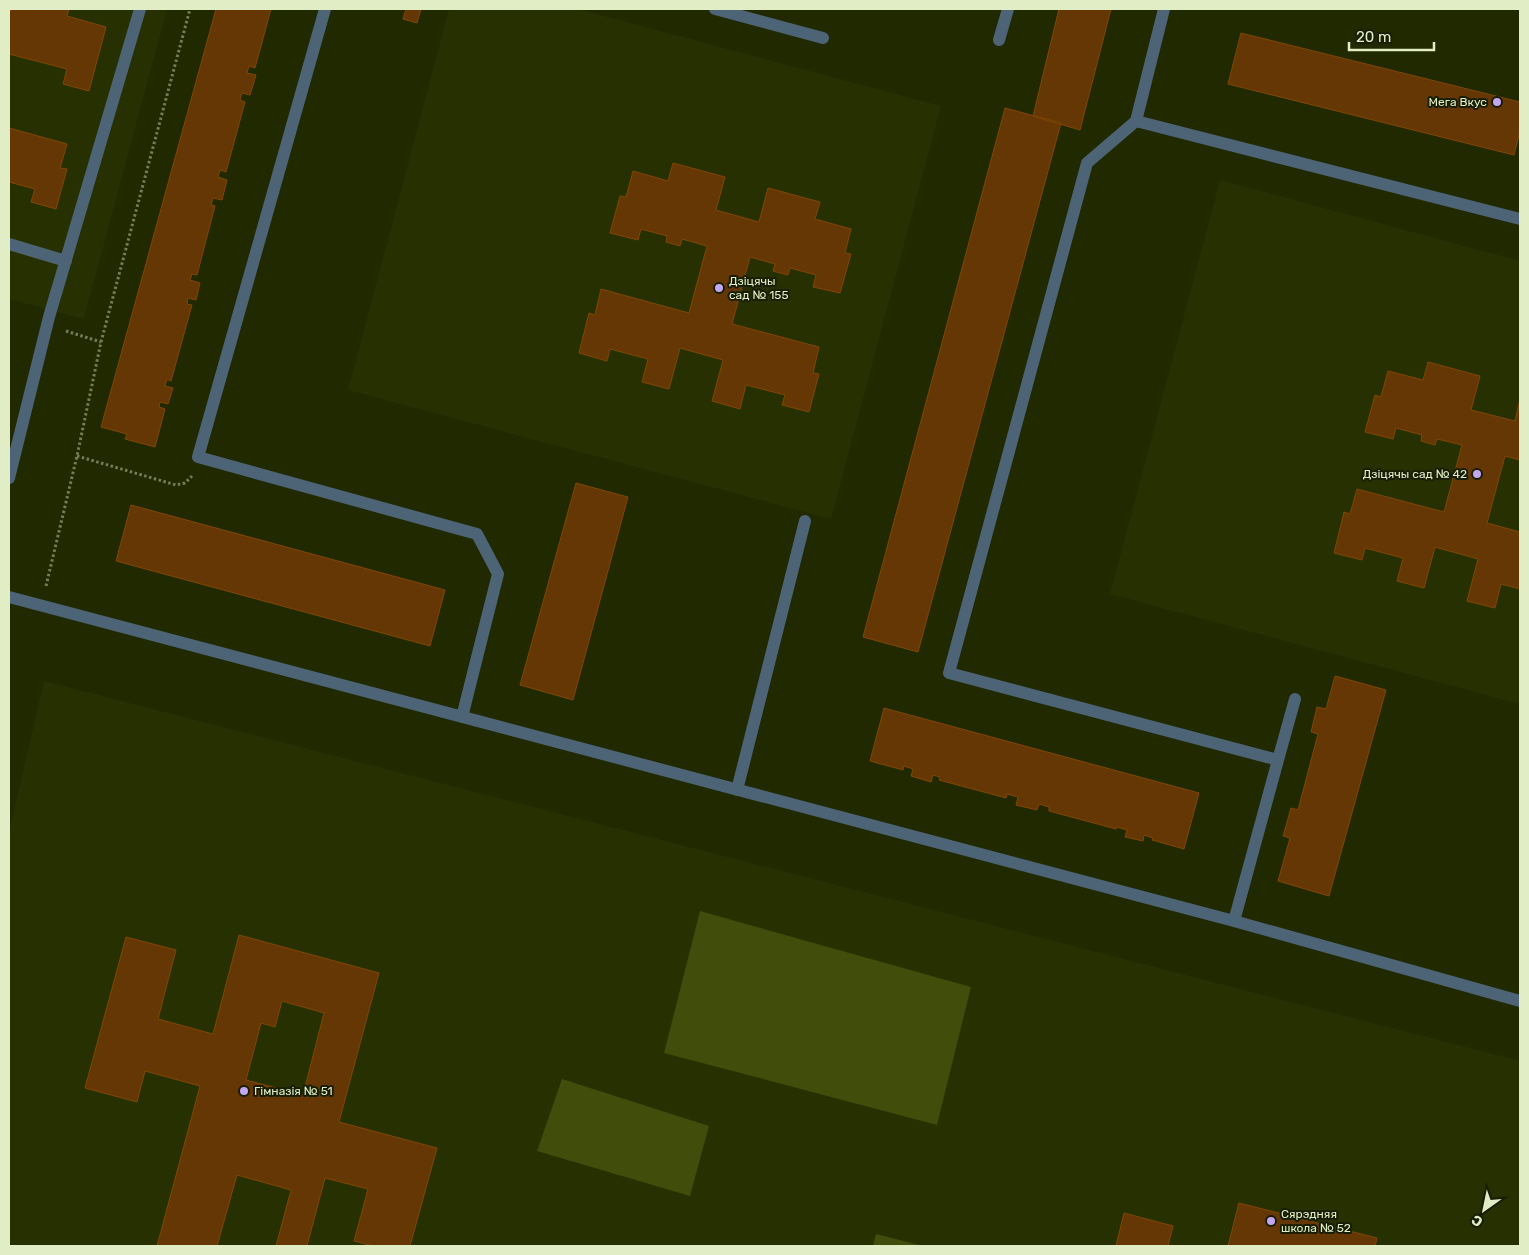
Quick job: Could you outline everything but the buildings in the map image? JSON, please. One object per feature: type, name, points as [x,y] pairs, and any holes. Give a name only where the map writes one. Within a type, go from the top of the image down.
[{"type":"lane","points":[[9,478],[47,326],[140,9]]},
{"type":"lane","points":[[325,9],[198,457],[477,534],[498,574],[462,717]]},
{"type":"lane","points":[[715,9],[823,38]]},
{"type":"lane","points":[[1000,40],[1008,9]]},
{"type":"lane","points":[[1164,9],[1136,122],[1087,163],[948,673],[1278,760]]},
{"type":"lane","points":[[1136,122],[1520,219]]},
{"type":"lane","points":[[9,244],[66,261]]},
{"type":"lane","points":[[737,790],[805,521]]},
{"type":"lane","points":[[9,597],[1234,922],[1520,1001]]},
{"type":"lane","points":[[1234,922],[1295,699]]},
{"type":"path","points":[[41,606],[102,342],[190,9]]},
{"type":"path","points":[[47,326],[102,342]]},
{"type":"path","points":[[77,456],[176,486],[185,483],[192,477],[198,457]]},
{"type":"shaded area","points":[[9,9],[167,9],[84,319],[9,299]]},
{"type":"shaded area","points":[[449,9],[578,9],[941,106],[831,519],[348,390]]},
{"type":"shaded area","points":[[1220,180],[1520,261],[1520,704],[1110,594]]},
{"type":"shaded area","points":[[44,681],[1520,1061],[1520,1246],[9,1246],[9,832]]},
{"type":"shaded area","points":[[700,911],[971,987],[937,1125],[664,1053]]},
{"type":"shaded area","points":[[562,1079],[709,1126],[690,1196],[537,1151]]},
{"type":"shaded area","points":[[876,1234],[923,1246],[873,1246]]},
{"type":"place","name":"Мега Вкус","points":[[1497,102]]},
{"type":"place","name":"Дзіцячы сад № 155","points":[[719,288]]},
{"type":"place","name":"Дзіцячы сад № 42","points":[[1477,474]]},
{"type":"place","name":"Гімназія № 51","points":[[244,1091]]},
{"type":"place","name":"Сярэдняя школа № 52","points":[[1271,1221]]}]
